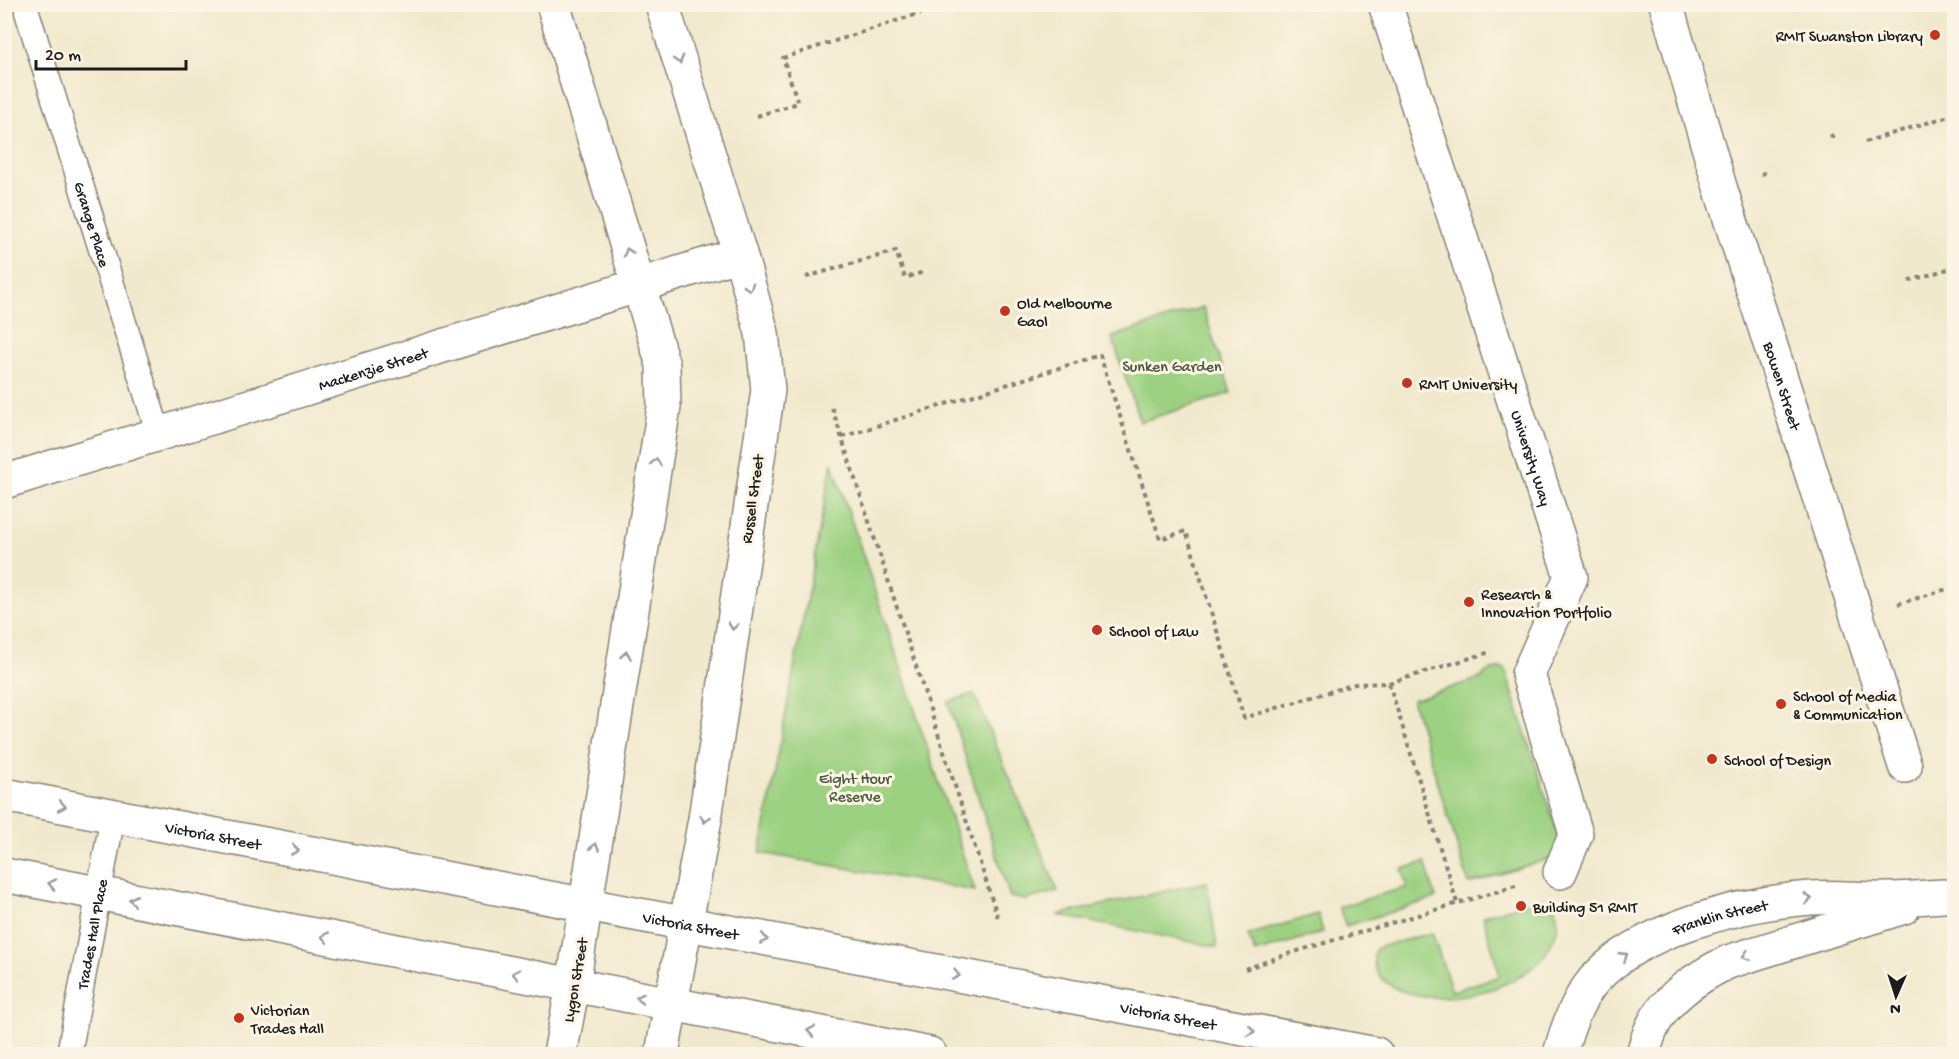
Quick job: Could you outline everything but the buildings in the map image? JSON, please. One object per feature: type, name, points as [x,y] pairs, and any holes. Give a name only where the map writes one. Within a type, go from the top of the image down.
[{"type":"main road","points":[[553,4],[663,365],[664,407],[586,905]]},
{"type":"main road","name":"Russell Street","points":[[662,4],[740,254],[762,333],[768,390],[705,819],[671,1004]]},
{"type":"main road","name":"University Way","points":[[1385,4],[1571,577],[1528,674],[1576,834],[1560,872]]},
{"type":"main road","name":"Bowen Street","points":[[1666,4],[1720,187],[1905,766]]},
{"type":"main road","name":"Mackenzie Street","points":[[4,482],[740,254]]},
{"type":"main road","name":"Victoria Street","points":[[4,795],[1376,1054]]},
{"type":"main road","points":[[4,875],[930,1054]]},
{"type":"main road","name":"Franklin Street","points":[[1560,1054],[1574,1013],[1594,980],[1616,961],[1651,938],[1712,916],[1761,903],[1812,898],[1887,899],[1949,894]]},
{"type":"main road","name":"Franklin Street","points":[[1643,1054],[1651,1031],[1664,1011],[1681,991],[1703,974],[1728,962],[1949,894]]},
{"type":"main road","name":"Lygon Street","points":[[560,1054],[586,905]]},
{"type":"main road","points":[[662,1054],[671,1004]]},
{"type":"lane","name":"Grange Place","points":[[27,12],[159,435]]},
{"type":"lane","name":"Trades Hall Place","points":[[69,1054],[113,815]]},
{"type":"path","points":[[757,116],[798,103],[783,58],[948,4]]},
{"type":"path","points":[[1865,142],[1948,116]]},
{"type":"path","points":[[1831,134],[1833,140]]},
{"type":"path","points":[[806,277],[896,250],[905,278],[924,272]]},
{"type":"path","points":[[1909,281],[1954,267]]},
{"type":"path","points":[[842,437],[1100,355],[1160,539],[1186,531],[1244,718],[1355,684],[1389,683],[1480,655]]},
{"type":"path","points":[[832,408],[998,918]]},
{"type":"path","points":[[1905,602],[1954,587]]},
{"type":"path","points":[[1389,683],[1457,903]]},
{"type":"path","points":[[1245,969],[1560,872]]},
{"type":"green space","name":"Sunken Garden","points":[[1203,307],[1231,393],[1140,422],[1112,337]]},
{"type":"green space","name":"Eight Hour Reserve","points":[[832,462],[975,891],[760,853]]},
{"type":"green space","points":[[1505,669],[1564,854],[1469,884],[1412,700],[1481,678],[1486,672]]},
{"type":"green space","points":[[974,694],[1058,891],[1025,900],[1010,897],[948,702]]},
{"type":"green space","points":[[1425,862],[1436,898],[1346,926],[1339,907],[1407,887],[1402,869]]},
{"type":"green space","points":[[1207,882],[1217,947],[1057,915]]},
{"type":"green space","points":[[1539,899],[1546,900],[1555,908],[1558,924],[1554,938],[1538,962],[1522,975],[1502,985],[1456,996],[1433,997],[1411,994],[1393,987],[1377,972],[1374,956],[1375,950],[1379,947],[1432,933],[1452,991],[1500,976],[1483,916]]},
{"type":"green space","points":[[1318,914],[1323,932],[1255,953],[1248,935]]},
{"type":"place","name":"RMIT Swanston Library","points":[[1935,35]]},
{"type":"place","name":"Old Melbourne Gaol","points":[[1005,311]]},
{"type":"place","name":"RMIT University","points":[[1407,383]]},
{"type":"place","name":"Research & Innovation Portfolio","points":[[1469,602]]},
{"type":"place","name":"School of Law","points":[[1097,630]]},
{"type":"place","name":"School of Media & Communication","points":[[1781,704]]},
{"type":"place","name":"School of Design","points":[[1712,759]]},
{"type":"place","name":"Building 51 RMIT","points":[[1521,906]]},
{"type":"place","name":"Victorian Trades Hall","points":[[239,1018]]}]
